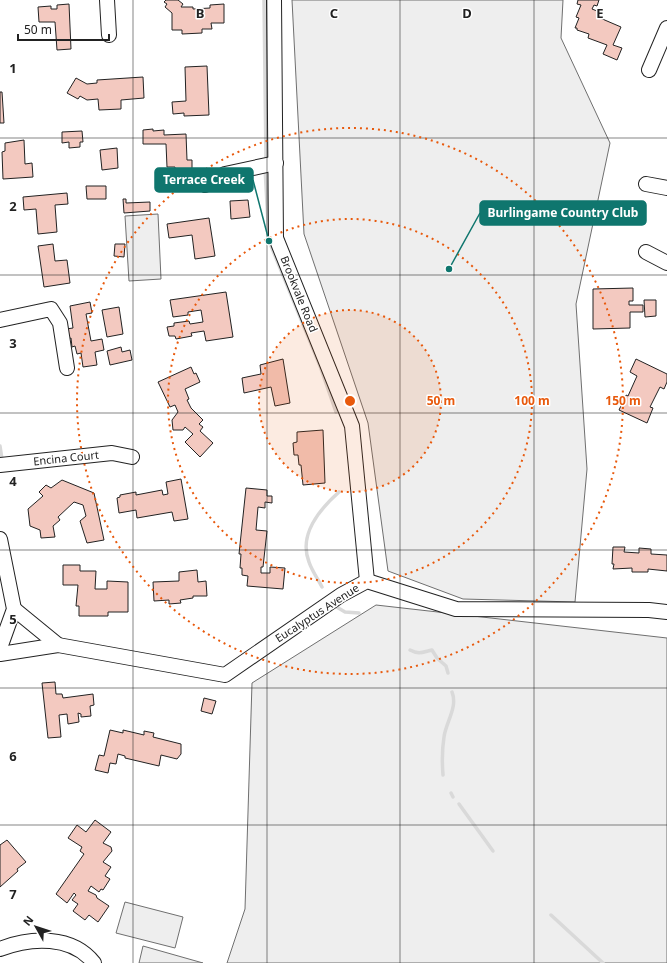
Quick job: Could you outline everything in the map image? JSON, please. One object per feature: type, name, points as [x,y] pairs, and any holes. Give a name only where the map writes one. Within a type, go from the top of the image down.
[{"type":"street","points":[[107,0],[109,35]]},
{"type":"street","name":"Brookvale Road","points":[[274,0],[276,238],[352,426],[367,581]]},
{"type":"street","points":[[649,70],[667,28]]},
{"type":"street","points":[[205,185],[224,174],[275,163]]},
{"type":"street","points":[[646,184],[667,188]]},
{"type":"street","points":[[646,252],[667,263]]},
{"type":"street","points":[[0,320],[50,309],[60,323],[67,368]]},
{"type":"street","name":"Encina Court","points":[[0,465],[112,453],[132,457]]},
{"type":"street","points":[[0,539],[14,609],[0,648]]},
{"type":"street","name":"Eucalyptus Avenue","points":[[0,654],[58,645],[225,675],[341,596],[367,581],[456,609],[649,610],[667,612]]},
{"type":"street","points":[[14,609],[58,645]]},
{"type":"street","points":[[0,949],[9,945],[46,941],[66,942],[88,955],[94,963]]},
{"type":"shaded area","points":[[292,0],[563,0],[561,38],[610,143],[576,304],[587,469],[575,602],[463,599],[388,571],[368,423],[304,234]]},
{"type":"shaded area","points":[[158,214],[161,279],[129,281],[125,216]]},
{"type":"shaded area","points":[[376,605],[667,638],[667,963],[227,963],[245,909],[252,683]]},
{"type":"shaded area","points":[[125,902],[183,917],[175,948],[116,933]]},
{"type":"shaded area","points":[[143,946],[203,963],[139,963]]},
{"type":"building","points":[[166,0],[178,0],[183,4],[181,7],[193,7],[193,9],[210,8],[210,5],[224,4],[224,23],[211,23],[212,29],[202,29],[202,33],[182,34],[182,30],[172,30],[172,13],[165,7],[167,4],[164,2]]},
{"type":"building","points":[[578,0],[599,0],[597,6],[594,5],[592,9],[602,13],[600,18],[621,27],[613,45],[622,48],[617,60],[603,54],[607,45],[588,38],[589,34],[575,28],[579,18],[576,17],[581,5],[577,4]]},
{"type":"building","points":[[69,4],[71,49],[57,50],[55,22],[39,22],[38,7],[51,6],[51,9],[57,9],[57,5]]},
{"type":"building","points":[[207,66],[209,115],[184,116],[184,113],[173,114],[172,102],[186,101],[185,67]]},
{"type":"building","points":[[143,77],[144,98],[121,100],[121,109],[99,110],[98,99],[87,100],[80,96],[78,99],[67,93],[76,78],[87,84],[97,83],[97,80]]},
{"type":"building","points":[[0,92],[2,92],[4,123],[0,123]]},
{"type":"building","points":[[153,129],[153,131],[164,130],[164,135],[186,134],[187,160],[192,160],[192,172],[175,172],[175,167],[167,167],[166,144],[143,144],[143,130]]},
{"type":"building","points":[[82,131],[83,142],[80,142],[80,147],[69,148],[69,142],[62,143],[62,132]]},
{"type":"building","points":[[24,140],[25,164],[32,163],[33,177],[3,179],[2,152],[5,151],[5,143]]},
{"type":"building","points":[[117,148],[118,168],[102,170],[100,150]]},
{"type":"building","points":[[86,186],[106,186],[106,199],[87,199]]},
{"type":"building","points":[[67,193],[68,204],[55,205],[57,232],[38,234],[36,209],[24,210],[23,197]]},
{"type":"building","points":[[123,199],[126,199],[126,203],[150,202],[150,211],[124,213]]},
{"type":"building","points":[[248,200],[250,217],[231,219],[230,201]]},
{"type":"building","points":[[209,218],[215,256],[195,259],[192,235],[169,238],[167,224]]},
{"type":"building","points":[[53,244],[55,261],[67,260],[70,283],[44,287],[38,246]]},
{"type":"building","points":[[115,244],[125,244],[124,257],[114,256]]},
{"type":"building","points":[[633,288],[633,301],[629,301],[629,305],[643,305],[643,312],[630,312],[630,328],[593,329],[593,289]]},
{"type":"building","points":[[226,292],[233,337],[206,341],[204,331],[191,333],[192,336],[176,339],[175,336],[169,336],[167,327],[174,326],[174,323],[189,321],[190,324],[203,322],[201,310],[188,312],[188,315],[173,317],[170,300]]},
{"type":"building","points":[[644,300],[656,300],[656,316],[645,317]]},
{"type":"building","points":[[90,302],[92,313],[86,314],[91,341],[102,339],[104,350],[95,352],[97,365],[83,367],[81,353],[77,354],[75,346],[72,347],[71,338],[68,339],[66,329],[73,328],[70,306]]},
{"type":"building","points":[[119,307],[123,334],[107,337],[102,310]]},
{"type":"building","points":[[121,347],[122,352],[130,350],[132,360],[110,365],[107,351]]},
{"type":"building","points":[[283,359],[290,403],[275,406],[271,387],[244,393],[242,378],[261,374],[260,365]]},
{"type":"building","points":[[636,359],[667,374],[667,382],[664,389],[660,387],[650,407],[653,408],[647,423],[619,410],[626,395],[628,396],[637,376],[630,372]]},
{"type":"building","points":[[191,367],[194,374],[196,373],[200,382],[185,389],[189,399],[187,400],[191,408],[203,420],[199,424],[203,427],[200,431],[213,443],[200,457],[185,442],[193,434],[185,427],[183,430],[173,430],[172,420],[178,412],[175,405],[170,407],[158,382]]},
{"type":"building","points":[[323,430],[325,483],[303,485],[301,465],[299,465],[298,455],[294,455],[293,443],[297,442],[297,432]]},
{"type":"building","points":[[181,479],[188,519],[174,521],[172,512],[137,518],[136,510],[119,513],[117,498],[120,497],[120,495],[136,492],[136,495],[162,490],[163,495],[168,494],[166,482]]},
{"type":"building","points":[[62,480],[94,493],[104,540],[87,543],[80,521],[86,516],[83,505],[74,502],[58,517],[60,520],[53,526],[55,537],[41,538],[40,530],[30,526],[28,509],[43,496],[39,492],[46,485],[51,488]]},
{"type":"building","points":[[246,488],[267,490],[267,496],[272,496],[272,503],[265,502],[265,508],[258,507],[256,530],[267,531],[261,573],[270,573],[270,567],[285,568],[283,589],[247,586],[248,576],[242,575],[242,568],[240,568],[241,554],[239,554]]},
{"type":"building","points":[[613,547],[625,547],[624,552],[639,553],[639,548],[651,549],[651,554],[667,555],[667,571],[648,569],[648,572],[632,572],[632,568],[613,569]]},
{"type":"building","points":[[63,565],[80,565],[80,571],[96,571],[95,589],[107,589],[107,581],[128,582],[128,612],[108,612],[108,616],[79,616],[79,606],[76,606],[78,585],[63,585]]},
{"type":"building","points":[[197,570],[198,582],[206,581],[207,596],[193,596],[193,598],[180,600],[181,603],[169,604],[169,600],[154,601],[153,582],[179,581],[179,572]]},
{"type":"building","points":[[55,682],[56,694],[62,694],[63,698],[93,694],[94,705],[90,706],[91,716],[81,717],[81,714],[78,713],[79,722],[68,724],[67,714],[59,715],[61,737],[48,738],[42,683]]},
{"type":"building","points":[[204,698],[216,701],[212,714],[201,711]]},
{"type":"building","points":[[110,730],[123,733],[123,730],[144,735],[144,731],[154,733],[153,737],[181,744],[181,754],[177,759],[161,755],[159,766],[125,758],[125,756],[118,754],[116,764],[110,763],[108,773],[95,770],[99,755],[104,756]]},
{"type":"building","points":[[95,820],[111,832],[103,843],[111,847],[112,851],[103,862],[111,867],[105,876],[110,879],[103,890],[101,889],[99,892],[91,886],[88,891],[96,895],[97,898],[109,906],[98,922],[89,915],[85,920],[73,911],[78,904],[72,900],[76,895],[74,893],[67,903],[56,894],[84,854],[80,851],[82,847],[68,838],[77,825],[86,832]]},
{"type":"building","points":[[7,840],[26,862],[0,887],[0,845]]},
{"type":"waterway","points":[[264,0],[266,162]]},
{"type":"waterway","points":[[265,168],[269,241],[320,366],[336,412]]},
{"type":"waterway","points":[[0,446],[2,459]]},
{"type":"waterway","points":[[322,587],[309,562],[306,552],[306,542],[318,514],[339,492]]},
{"type":"waterway","points":[[335,606],[345,612],[359,613]]},
{"type":"waterway","points":[[410,650],[419,653],[432,650],[437,658],[446,666],[448,673]]},
{"type":"waterway","points":[[443,775],[443,742],[445,731],[453,709],[454,703],[452,692]]},
{"type":"waterway","points":[[451,793],[453,797]]},
{"type":"waterway","points":[[459,804],[493,851]]},
{"type":"waterway","points":[[551,915],[603,963]]},
{"type":"place","name":"Terrace Creek","points":[[269,241]]},
{"type":"place","name":"Burlingame Country Club","points":[[449,269]]}]
